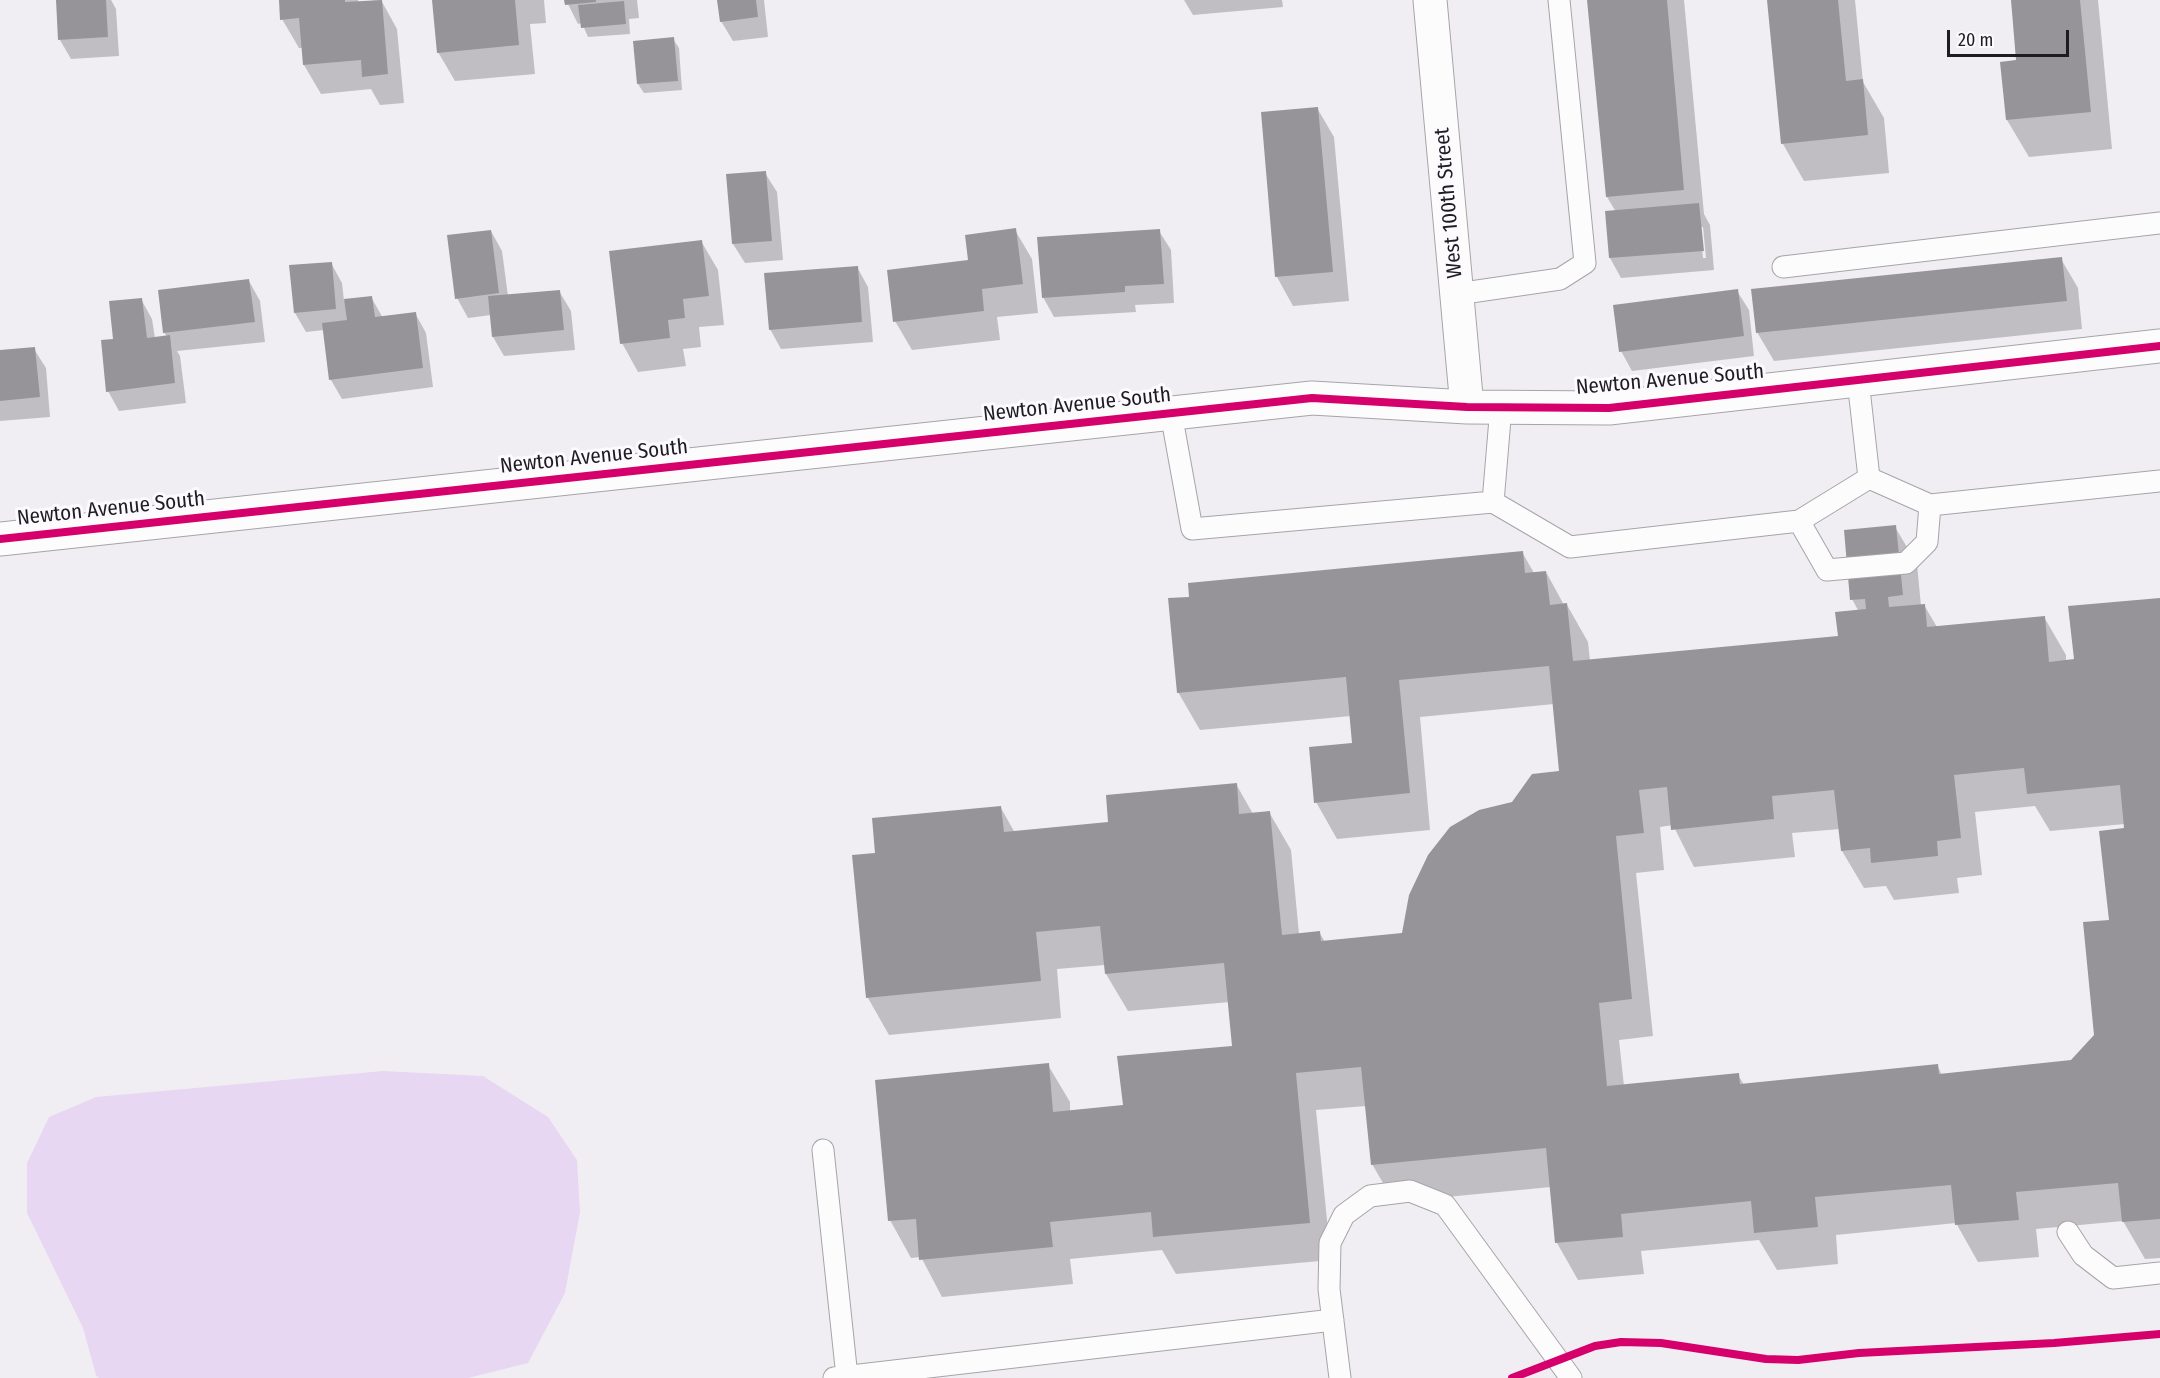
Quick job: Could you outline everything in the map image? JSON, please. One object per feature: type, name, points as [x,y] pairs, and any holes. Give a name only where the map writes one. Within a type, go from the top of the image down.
[{"type":"street","name":"West 100th Street","points":[[1430,0],[1467,407]]},
{"type":"street","name":"Newton Avenue South","points":[[0,539],[1312,398],[1467,407],[1609,408],[2160,346]]},
{"type":"lane","points":[[1457,294],[1560,279],[1585,263],[1559,0]]},
{"type":"lane","points":[[1783,267],[2160,223]]},
{"type":"lane","points":[[1858,380],[1869,478]]},
{"type":"lane","points":[[1493,502],[1501,407]]},
{"type":"lane","points":[[1171,413],[1192,529],[1493,502],[1570,547],[1798,521],[1869,478]]},
{"type":"lane","points":[[1869,478],[1930,505],[2160,481]]},
{"type":"lane","points":[[1798,521],[1827,570],[1906,562],[1927,542],[1930,505]]},
{"type":"lane","points":[[823,1150],[840,1377],[1333,1320]]},
{"type":"lane","points":[[1340,1378],[1329,1289],[1330,1243],[1344,1215],[1370,1196],[1410,1191],[1445,1205],[1571,1378]]},
{"type":"lane","points":[[2067,1232],[2083,1255],[2113,1278],[2160,1273]]},
{"type":"shaded area","points":[[383,1071],[483,1076],[548,1117],[577,1160],[580,1212],[565,1293],[528,1363],[468,1378],[99,1378],[96,1375],[83,1328],[27,1213],[27,1163],[49,1117],[96,1097]]},
{"type":"building","points":[[56,0],[106,0],[108,37],[58,40]]},
{"type":"building","points":[[279,0],[345,0],[345,2],[382,0],[388,74],[362,77],[361,60],[303,65],[299,18],[280,20]]},
{"type":"building","points":[[432,0],[515,0],[519,45],[437,53]]},
{"type":"building","points":[[564,0],[596,0],[596,2],[565,5]]},
{"type":"building","points":[[717,0],[756,0],[758,17],[720,22]]},
{"type":"building","points":[[1587,0],[1667,0],[1684,190],[1606,197]]},
{"type":"building","points":[[1767,0],[1838,0],[1846,81],[1863,79],[1868,135],[1781,144]]},
{"type":"building","points":[[2011,0],[2080,0],[2091,112],[2006,120],[2000,62],[2016,60]]},
{"type":"building","points":[[624,1],[626,24],[581,28],[578,5]]},
{"type":"building","points":[[674,37],[678,81],[637,84],[633,41]]},
{"type":"building","points":[[1318,107],[1333,272],[1275,277],[1261,112]]},
{"type":"building","points":[[766,171],[772,241],[732,244],[726,174]]},
{"type":"building","points":[[1699,203],[1704,251],[1609,258],[1605,211]]},
{"type":"building","points":[[1016,228],[1023,284],[982,289],[984,311],[893,322],[887,270],[968,260],[965,235]]},
{"type":"building","points":[[1160,229],[1164,284],[1125,286],[1125,292],[1042,298],[1037,237]]},
{"type":"building","points":[[491,230],[499,293],[455,299],[447,235]]},
{"type":"building","points":[[702,240],[709,296],[683,299],[685,318],[668,320],[670,338],[620,344],[609,251]]},
{"type":"building","points":[[2062,257],[2067,301],[1756,333],[1751,289]]},
{"type":"building","points":[[332,262],[336,309],[294,313],[289,265]]},
{"type":"building","points":[[858,266],[862,322],[769,330],[764,273]]},
{"type":"building","points":[[249,279],[255,322],[163,333],[158,290]]},
{"type":"building","points":[[1738,289],[1744,336],[1619,352],[1613,305]]},
{"type":"building","points":[[560,290],[564,330],[492,337],[488,296]]},
{"type":"building","points":[[372,296],[375,317],[416,312],[423,368],[329,380],[322,323],[347,320],[344,299]]},
{"type":"building","points":[[142,298],[147,338],[170,335],[175,383],[106,392],[101,340],[113,339],[109,301]]},
{"type":"building","points":[[35,347],[40,397],[0,401],[0,350]]},
{"type":"building","points":[[1896,525],[1903,595],[1888,597],[1889,607],[1925,604],[1927,627],[2045,616],[2049,662],[2074,659],[2068,606],[2160,598],[2160,1219],[2122,1222],[2118,1183],[2016,1192],[2019,1220],[1955,1225],[1951,1185],[1815,1197],[1818,1227],[1754,1233],[1751,1201],[1621,1214],[1623,1237],[1555,1243],[1546,1148],[1371,1165],[1361,1067],[1296,1073],[1310,1223],[1153,1237],[1151,1212],[1050,1222],[1053,1247],[919,1260],[916,1219],[888,1221],[875,1080],[1049,1063],[1053,1112],[1123,1105],[1117,1056],[1232,1046],[1224,963],[1105,974],[1100,926],[1036,932],[1041,981],[866,998],[852,855],[875,853],[872,818],[1001,806],[1004,832],[1108,822],[1106,795],[1237,783],[1239,814],[1270,811],[1282,935],[1320,931],[1321,941],[1402,933],[1409,895],[1428,855],[1450,827],[1479,810],[1512,802],[1532,774],[1559,771],[1549,666],[1399,680],[1410,793],[1314,803],[1309,747],[1352,743],[1346,677],[1177,693],[1168,598],[1189,597],[1188,583],[1523,551],[1525,573],[1546,571],[1550,605],[1567,603],[1573,661],[1838,636],[1835,612],[1866,609],[1865,599],[1850,600],[1844,530]],"holes":[[[2024,768],[2027,794],[2120,785],[2124,828],[2099,831],[2109,920],[2083,922],[2094,1035],[2071,1060],[1939,1074],[1938,1064],[1740,1084],[1739,1073],[1607,1086],[1599,1003],[1632,999],[1616,836],[1644,833],[1639,790],[1667,787],[1671,830],[1774,819],[1772,796],[1834,790],[1841,851],[1870,848],[1871,863],[1938,856],[1937,841],[1961,838],[1954,775]]]},
{"type":"cycle path","points":[[0,539],[1312,398],[1467,407],[1609,408],[2160,346]]},
{"type":"cycle path","points":[[1512,1378],[1595,1346],[1621,1342],[1661,1343],[1766,1359],[1798,1360],[1859,1353],[2054,1343],[2160,1334]]}]
